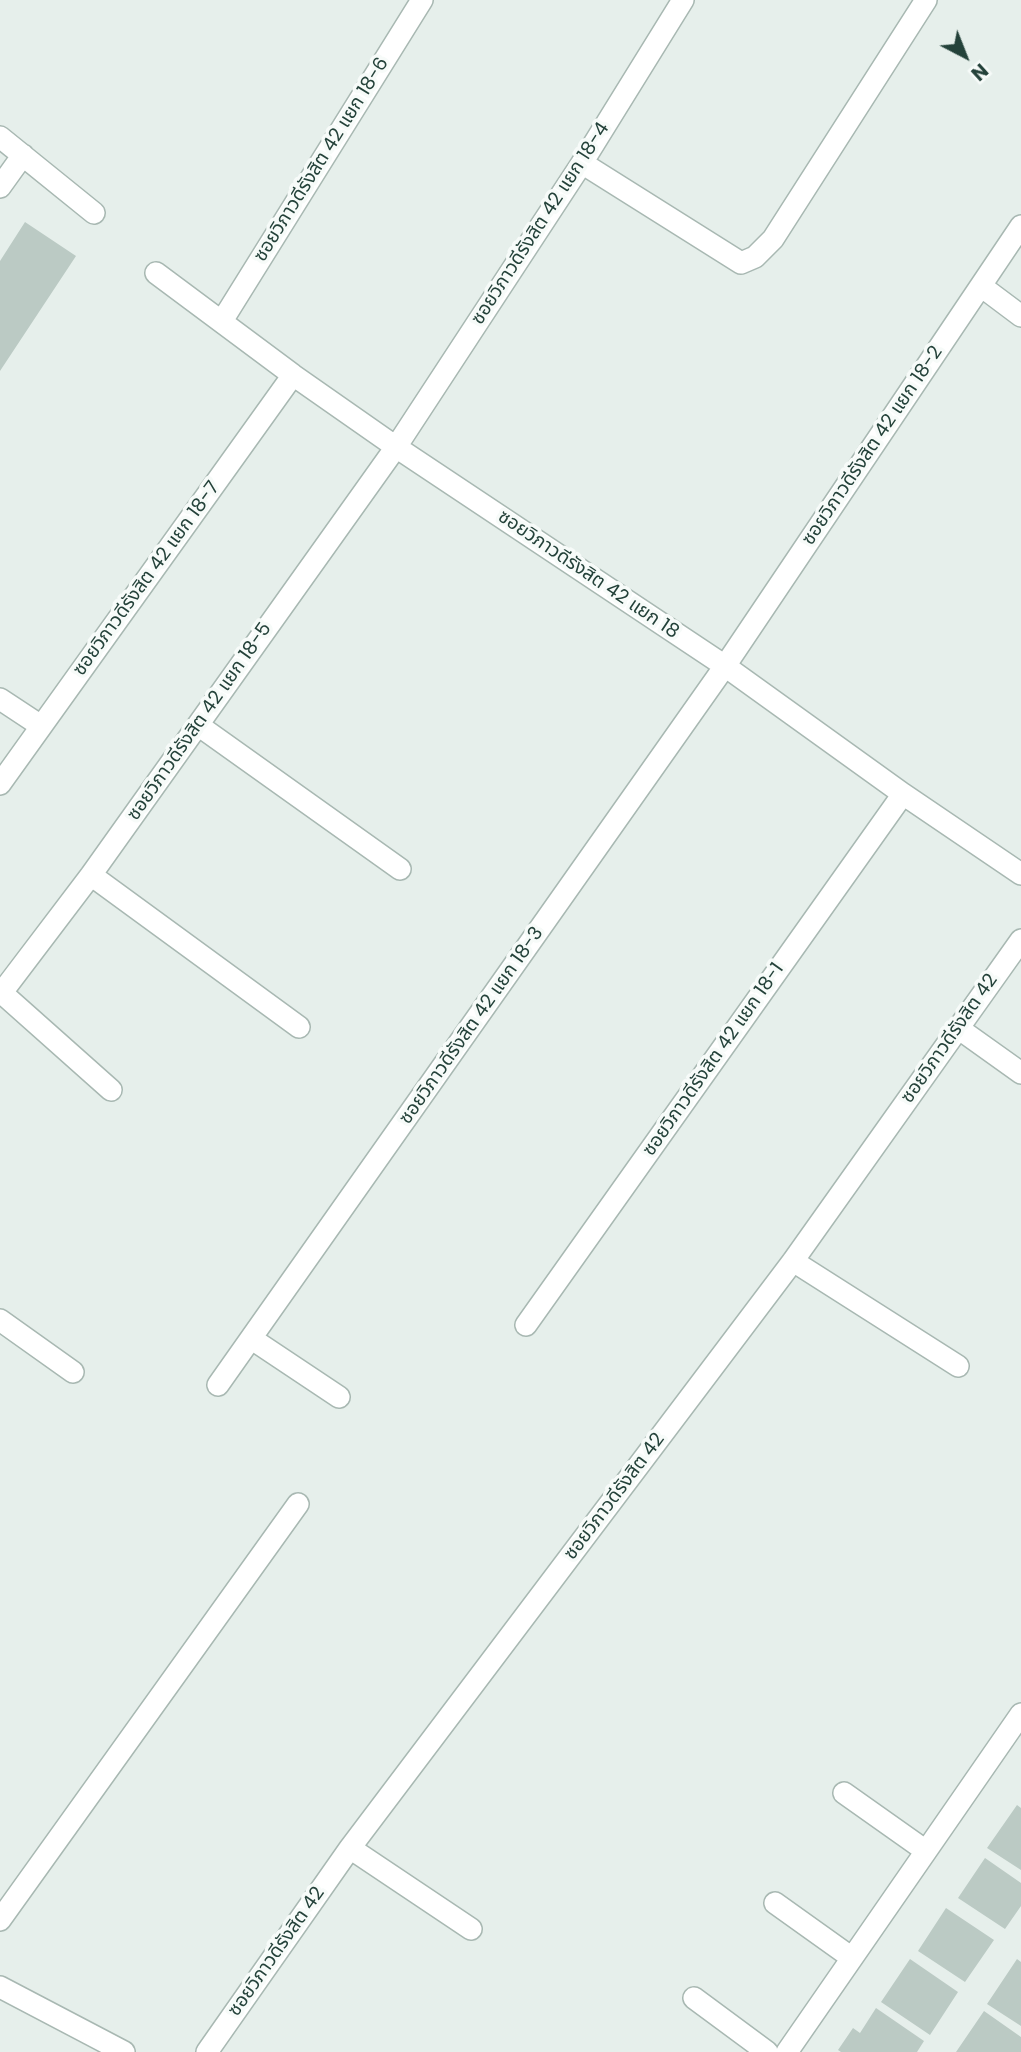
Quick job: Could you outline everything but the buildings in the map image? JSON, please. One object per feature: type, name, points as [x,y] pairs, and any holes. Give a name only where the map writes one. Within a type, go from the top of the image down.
[{"type":"street","name":"ซอยวิภาวดีรังสิต 42 แยก 18-6","points":[[222,321],[422,0]]},
{"type":"street","name":"ซอยวิภาวดีรังสิต 42 แยก 18-4","points":[[396,447],[582,163],[683,0]]},
{"type":"street","points":[[582,163],[741,263],[755,257],[773,239],[926,0]]},
{"type":"street","points":[[0,136],[94,213]]},
{"type":"street","points":[[0,187],[23,155]]},
{"type":"street","name":"ซอยวิภาวดีรังสิต 42 แยก 18-2","points":[[725,666],[1021,226]]},
{"type":"street","name":"ซอยวิภาวดีรังสิต 42 แยก 18","points":[[156,274],[396,447],[725,666],[902,794],[1021,874]]},
{"type":"street","points":[[981,286],[1021,316]]},
{"type":"street","name":"ซอยวิภาวดีรังสิต 42 แยก 18-7","points":[[0,784],[293,375]]},
{"type":"street","name":"ซอยวิภาวดีรังสิต 42 แยก 18-5","points":[[1,994],[91,875],[396,447]]},
{"type":"street","name":"ซอยวิภาวดีรังสิต 42 แยก 18-3","points":[[219,1385],[725,666]]},
{"type":"street","points":[[0,699],[41,726]]},
{"type":"street","points":[[198,725],[400,869]]},
{"type":"street","name":"ซอยวิภาวดีรังสิต 42 แยก 18-1","points":[[526,1325],[902,794]]},
{"type":"street","points":[[91,875],[299,1027]]},
{"type":"street","name":"ซอยวิภาวดีรังสิต 42","points":[[207,2052],[350,1848],[793,1261],[1021,940]]},
{"type":"street","points":[[1,994],[111,1090]]},
{"type":"street","points":[[958,1028],[1021,1073]]},
{"type":"street","points":[[793,1261],[958,1366]]},
{"type":"street","points":[[0,1320],[73,1373]]},
{"type":"street","points":[[252,1339],[339,1397]]},
{"type":"street","points":[[0,1920],[298,1504]]},
{"type":"street","points":[[787,2052],[1021,1714]]},
{"type":"street","points":[[844,1793],[926,1852]]},
{"type":"street","points":[[350,1848],[471,1929]]},
{"type":"street","points":[[775,1903],[852,1958]]},
{"type":"street","points":[[0,1987],[124,2052]]},
{"type":"street","points":[[694,1998],[767,2052]]}]
